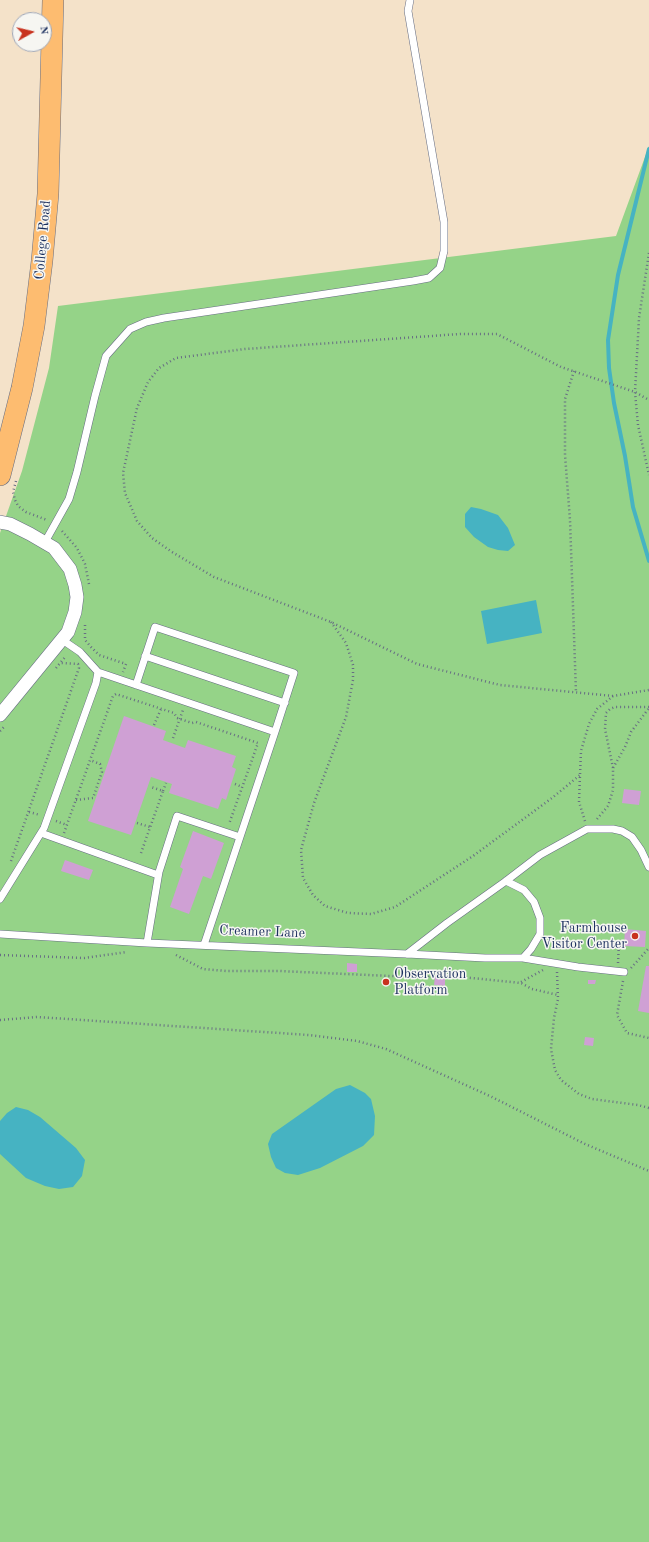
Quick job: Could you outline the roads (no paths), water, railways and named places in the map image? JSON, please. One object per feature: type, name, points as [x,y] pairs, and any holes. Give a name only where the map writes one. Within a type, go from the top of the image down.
[{"type":"main road","name":"College Road","points":[[8,476],[22,388],[34,326],[42,261],[48,194],[53,0]]},
{"type":"street","points":[[0,522],[10,524],[54,548],[64,559],[70,569],[77,597],[75,612],[68,632],[0,715]]},
{"type":"lane","points":[[45,542],[69,499],[106,356],[130,329],[146,322],[164,318],[429,278],[440,268],[444,251],[444,222],[408,11],[410,0]]},
{"type":"lane","points":[[136,685],[155,627],[294,673],[204,945]]},
{"type":"lane","points":[[62,640],[80,652],[98,672],[275,732]]},
{"type":"lane","points":[[145,656],[285,703]]},
{"type":"lane","points":[[0,899],[44,828],[96,683],[98,672]]},
{"type":"lane","points":[[147,943],[158,875],[177,816],[240,838]]},
{"type":"lane","points":[[406,954],[540,855],[587,829],[613,829],[622,831],[632,837],[641,850],[649,867]]},
{"type":"lane","points":[[41,833],[158,875]]},
{"type":"lane","points":[[506,881],[524,890],[534,902],[540,918],[540,934],[531,949],[523,958]]},
{"type":"lane","name":"Creamer Lane","points":[[0,934],[147,943],[485,958],[523,958],[620,972]]},
{"type":"water","points":[[471,507],[498,515],[508,528],[515,545],[508,551],[498,550],[488,547],[474,537],[465,527],[465,514]]},
{"type":"water","points":[[536,600],[542,633],[487,644],[481,611]]},
{"type":"water","points":[[350,1085],[365,1093],[371,1099],[375,1116],[374,1135],[363,1146],[320,1168],[298,1175],[285,1173],[276,1168],[271,1157],[268,1144],[272,1134],[336,1089]]},
{"type":"water","points":[[16,1107],[28,1110],[40,1117],[76,1148],[85,1160],[82,1176],[73,1187],[59,1189],[45,1186],[26,1178],[0,1154],[0,1121],[7,1113]]},
{"type":"waterway","points":[[649,149],[618,275],[608,340],[609,368],[614,403],[625,456],[633,507],[649,561]]},
{"type":"place","name":"Farmhouse Visitor Center","points":[[635,936]]},
{"type":"place","name":"Observation Platform","points":[[386,982]]}]
